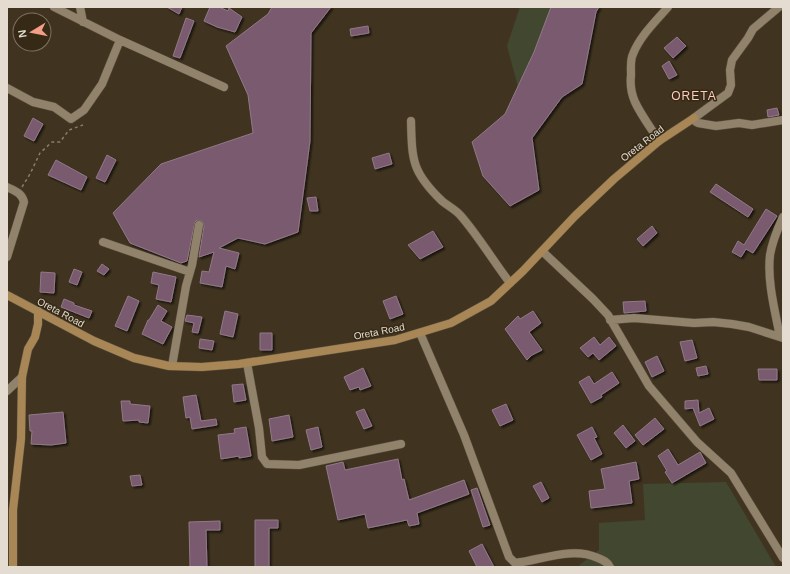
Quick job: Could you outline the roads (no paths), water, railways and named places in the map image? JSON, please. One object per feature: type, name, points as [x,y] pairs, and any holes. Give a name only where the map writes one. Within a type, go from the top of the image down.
[{"type":"street","points":[[80,7],[83,22]]},
{"type":"street","points":[[659,140],[635,102],[632,94],[630,85],[631,63],[637,46],[668,7]]},
{"type":"street","points":[[779,7],[753,29],[732,60],[730,70],[731,86],[728,93],[694,118],[698,123],[716,126],[739,123],[752,125],[783,120]]},
{"type":"street","points":[[60,8],[83,22],[120,40],[224,87]]},
{"type":"street","points":[[7,88],[33,102],[54,107],[71,119],[84,110],[102,84],[120,40]]},
{"type":"street","name":"Oreta Road","points":[[7,295],[94,341],[134,358],[172,366],[202,367],[248,363],[396,340],[451,322],[491,301],[510,284],[575,216],[614,179],[659,140],[694,118]]},
{"type":"street","points":[[411,121],[412,154],[416,169],[423,181],[444,202],[460,215],[510,284]]},
{"type":"street","points":[[7,187],[19,192],[24,202],[7,257]]},
{"type":"street","points":[[781,338],[771,290],[770,256],[772,246],[783,217]]},
{"type":"street","points":[[172,366],[186,286],[199,225]]},
{"type":"street","points":[[103,242],[157,262],[190,272]]},
{"type":"street","points":[[542,251],[593,299],[610,320],[649,386],[697,442],[731,473],[783,558]]},
{"type":"street","points":[[13,567],[13,510],[21,439],[22,377],[28,349],[35,336],[38,324],[38,311]]},
{"type":"street","points":[[610,320],[634,318],[694,323],[713,322],[749,327],[781,338]]},
{"type":"street","points":[[420,333],[464,435],[509,557],[515,563],[574,553],[592,555],[603,560],[610,567]]},
{"type":"street","points":[[248,363],[259,428],[262,457],[267,464],[298,465],[400,444]]},
{"type":"street","points":[[7,391],[22,377]]},
{"type":"district","name":"ORETA","points":[[694,96]]}]
